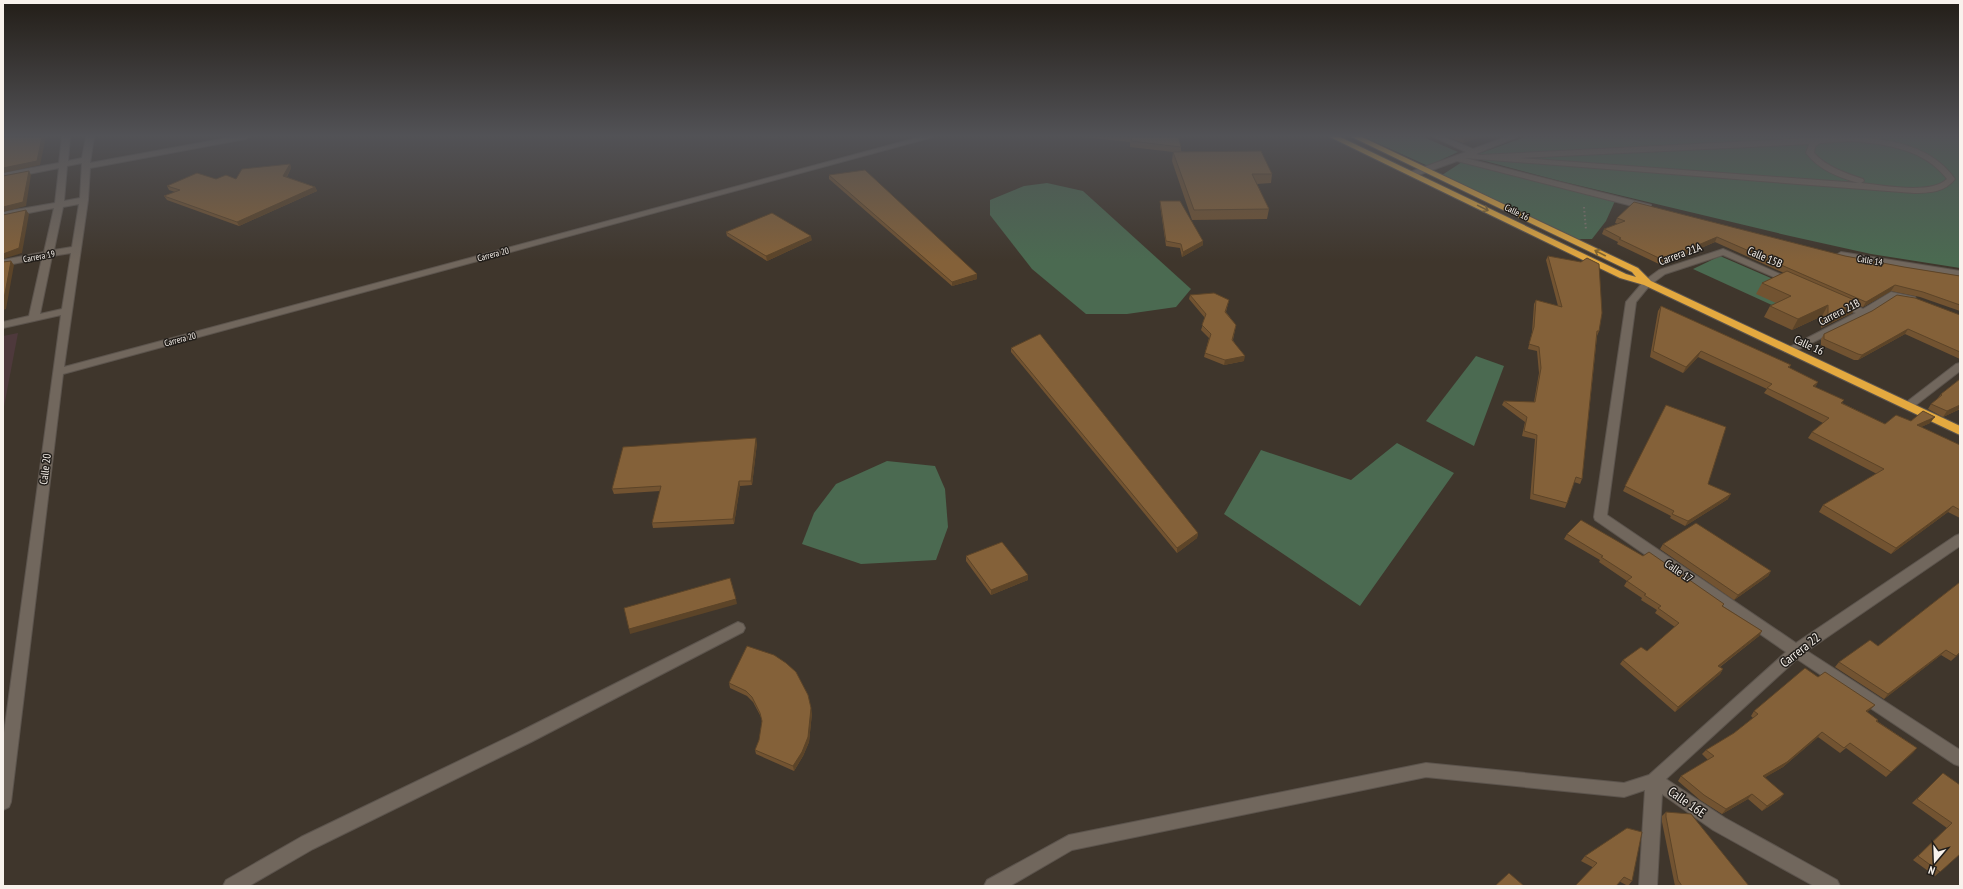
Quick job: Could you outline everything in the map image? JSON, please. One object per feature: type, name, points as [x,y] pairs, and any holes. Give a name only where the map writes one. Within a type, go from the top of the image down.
[{"type":"highway","name":"Calle 16","points":[[1422,178],[1623,276],[1647,283],[1960,430]]},
{"type":"highway","name":"Calle 16","points":[[1446,178],[1635,270],[1647,283]]},
{"type":"street","points":[[34,318],[59,204],[62,178]]},
{"type":"street","name":"Calle 20","points":[[3,802],[58,372],[68,311],[75,249],[84,200],[85,178]]},
{"type":"street","name":"Carrera 20","points":[[58,372],[775,178]]},
{"type":"street","points":[[1539,178],[1659,210]]},
{"type":"street","points":[[1761,178],[1914,190],[1933,189],[1946,185],[1951,178]]},
{"type":"street","points":[[1854,178],[1890,188]]},
{"type":"street","points":[[3,215],[84,200]]},
{"type":"street","name":"Carrera 19","points":[[3,263],[75,249]]},
{"type":"street","name":"Carrera 21A","points":[[1647,283],[1662,272],[1723,252]]},
{"type":"street","name":"Calle 15B","points":[[1723,252],[1801,286]]},
{"type":"street","name":"Calle 14","points":[[1828,252],[1960,274]]},
{"type":"street","name":"Calle 17","points":[[1647,283],[1631,302],[1600,517],[1796,651],[1960,759]]},
{"type":"street","name":"Carrera 21B","points":[[1789,350],[1864,313],[1891,295],[1898,295],[1921,302]]},
{"type":"street","points":[[1829,298],[1864,313]]},
{"type":"street","points":[[3,325],[68,311]]},
{"type":"street","points":[[1908,406],[1960,366]]},
{"type":"street","name":"Carrera 22","points":[[1654,780],[1796,651],[1960,539]]},
{"type":"street","points":[[232,886],[307,843],[526,736],[738,628]]},
{"type":"street","points":[[994,886],[1069,843],[1426,770],[1624,790],[1654,780],[1648,886]]},
{"type":"street","name":"Calle 16E","points":[[1654,780],[1719,824],[1831,886]]},
{"type":"path","points":[[1577,188],[1583,201],[1586,225],[1585,245]]},
{"type":"shaded area","points":[[18,333],[3,412],[3,336]]},
{"type":"green space","points":[[1449,178],[1527,178],[1615,201],[1606,221],[1592,239],[1578,239]]},
{"type":"green space","points":[[1551,178],[1960,178],[1960,268],[1871,254]]},
{"type":"green space","points":[[1047,183],[1083,191],[1191,289],[1176,307],[1127,314],[1086,314],[1032,269],[990,215],[990,200],[1024,186]]},
{"type":"green space","points":[[1720,256],[1808,294],[1783,310],[1693,269]]},
{"type":"green space","points":[[1476,356],[1504,366],[1474,446],[1426,421]]},
{"type":"green space","points":[[1397,443],[1454,473],[1360,606],[1224,514],[1261,450],[1351,480]]},
{"type":"green space","points":[[887,461],[935,466],[945,489],[948,527],[936,560],[861,564],[802,544],[814,513],[836,484]]},
{"type":"building","points":[[3,178],[28,178],[23,202],[3,207]]},
{"type":"building","points":[[184,178],[290,178],[315,187],[237,222],[164,196],[180,190],[167,186]]},
{"type":"building","points":[[833,178],[874,178],[977,274],[952,282]]},
{"type":"building","points":[[1183,178],[1254,178],[1269,209],[1194,210]]},
{"type":"building","points":[[1160,201],[1180,201],[1203,241],[1183,252],[1181,244],[1166,241]]},
{"type":"building","points":[[1634,202],[1845,256],[1960,276],[1960,305],[1923,292],[1895,285],[1866,302],[1717,237],[1663,260],[1619,239],[1621,238],[1604,229],[1625,221],[1617,218]]},
{"type":"building","points":[[26,210],[19,248],[3,254],[3,215]]},
{"type":"building","points":[[772,213],[811,236],[766,256],[726,232]]},
{"type":"building","points":[[1548,256],[1581,262],[1587,258],[1599,264],[1602,313],[1599,331],[1597,331],[1582,479],[1576,477],[1567,503],[1533,494],[1537,435],[1524,431],[1527,417],[1504,401],[1535,402],[1541,368],[1539,347],[1529,344],[1534,327],[1536,300],[1562,307]]},
{"type":"building","points":[[11,261],[3,304],[3,262]]},
{"type":"building","points":[[1787,271],[1859,302],[1828,317],[1828,305],[1798,319],[1770,306],[1791,296],[1762,283]]},
{"type":"building","points":[[1214,293],[1229,300],[1225,312],[1236,325],[1232,340],[1245,356],[1225,360],[1205,353],[1211,334],[1202,325],[1206,314],[1190,295]]},
{"type":"building","points":[[1897,295],[1915,298],[1960,315],[1960,352],[1908,329],[1862,355],[1824,339],[1824,334],[1872,311]]},
{"type":"building","points":[[1661,306],[1791,365],[1788,367],[1818,382],[1813,386],[1844,400],[1841,403],[1885,424],[1896,415],[1911,421],[1923,411],[1935,417],[1917,425],[1960,445],[1960,510],[1953,506],[1896,548],[1823,505],[1884,469],[1812,432],[1829,418],[1767,388],[1772,384],[1701,351],[1686,367],[1653,351]]},
{"type":"building","points":[[1040,334],[1198,533],[1177,548],[1011,348]]},
{"type":"building","points":[[1960,379],[1960,405],[1947,411],[1931,404],[1942,395],[1941,394]]},
{"type":"building","points":[[1666,405],[1726,427],[1708,484],[1731,494],[1688,521],[1672,514],[1674,511],[1625,486]]},
{"type":"building","points":[[756,438],[751,481],[739,481],[733,519],[652,523],[661,486],[612,489],[623,447]]},
{"type":"building","points":[[1581,520],[1643,556],[1649,552],[1724,604],[1722,606],[1762,631],[1718,666],[1723,669],[1678,707],[1623,660],[1641,647],[1647,651],[1679,623],[1658,608],[1661,606],[1644,595],[1646,594],[1627,581],[1632,577],[1601,557],[1603,556],[1567,534]]},
{"type":"building","points":[[1696,523],[1771,571],[1738,595],[1663,544]]},
{"type":"building","points":[[1002,542],[1028,575],[991,590],[966,556]]},
{"type":"building","points":[[730,578],[736,599],[629,629],[624,608]]},
{"type":"building","points":[[1960,582],[1960,652],[1956,656],[1946,650],[1888,694],[1839,662],[1870,640],[1878,646]]},
{"type":"building","points":[[747,646],[774,655],[786,663],[796,672],[808,695],[811,708],[808,737],[802,752],[793,766],[755,750],[759,740],[762,721],[760,713],[752,697],[746,691],[729,683]]},
{"type":"building","points":[[1805,668],[1818,677],[1825,672],[1875,705],[1866,711],[1878,720],[1876,721],[1917,748],[1891,772],[1850,743],[1844,748],[1822,732],[1787,762],[1763,776],[1784,794],[1767,806],[1752,794],[1726,809],[1704,795],[1681,776],[1714,756],[1706,750],[1734,733],[1758,714],[1754,711]]},
{"type":"building","points":[[1943,773],[1960,785],[1960,854],[1940,872],[1918,856],[1952,823],[1917,799]]},
{"type":"building","points":[[1666,812],[1691,814],[1749,886],[1682,886],[1678,880]]},
{"type":"building","points":[[1627,828],[1642,832],[1632,881],[1624,877],[1616,886],[1575,886],[1597,863],[1585,856]]},
{"type":"building","points":[[1509,873],[1524,886],[1495,886]]}]
